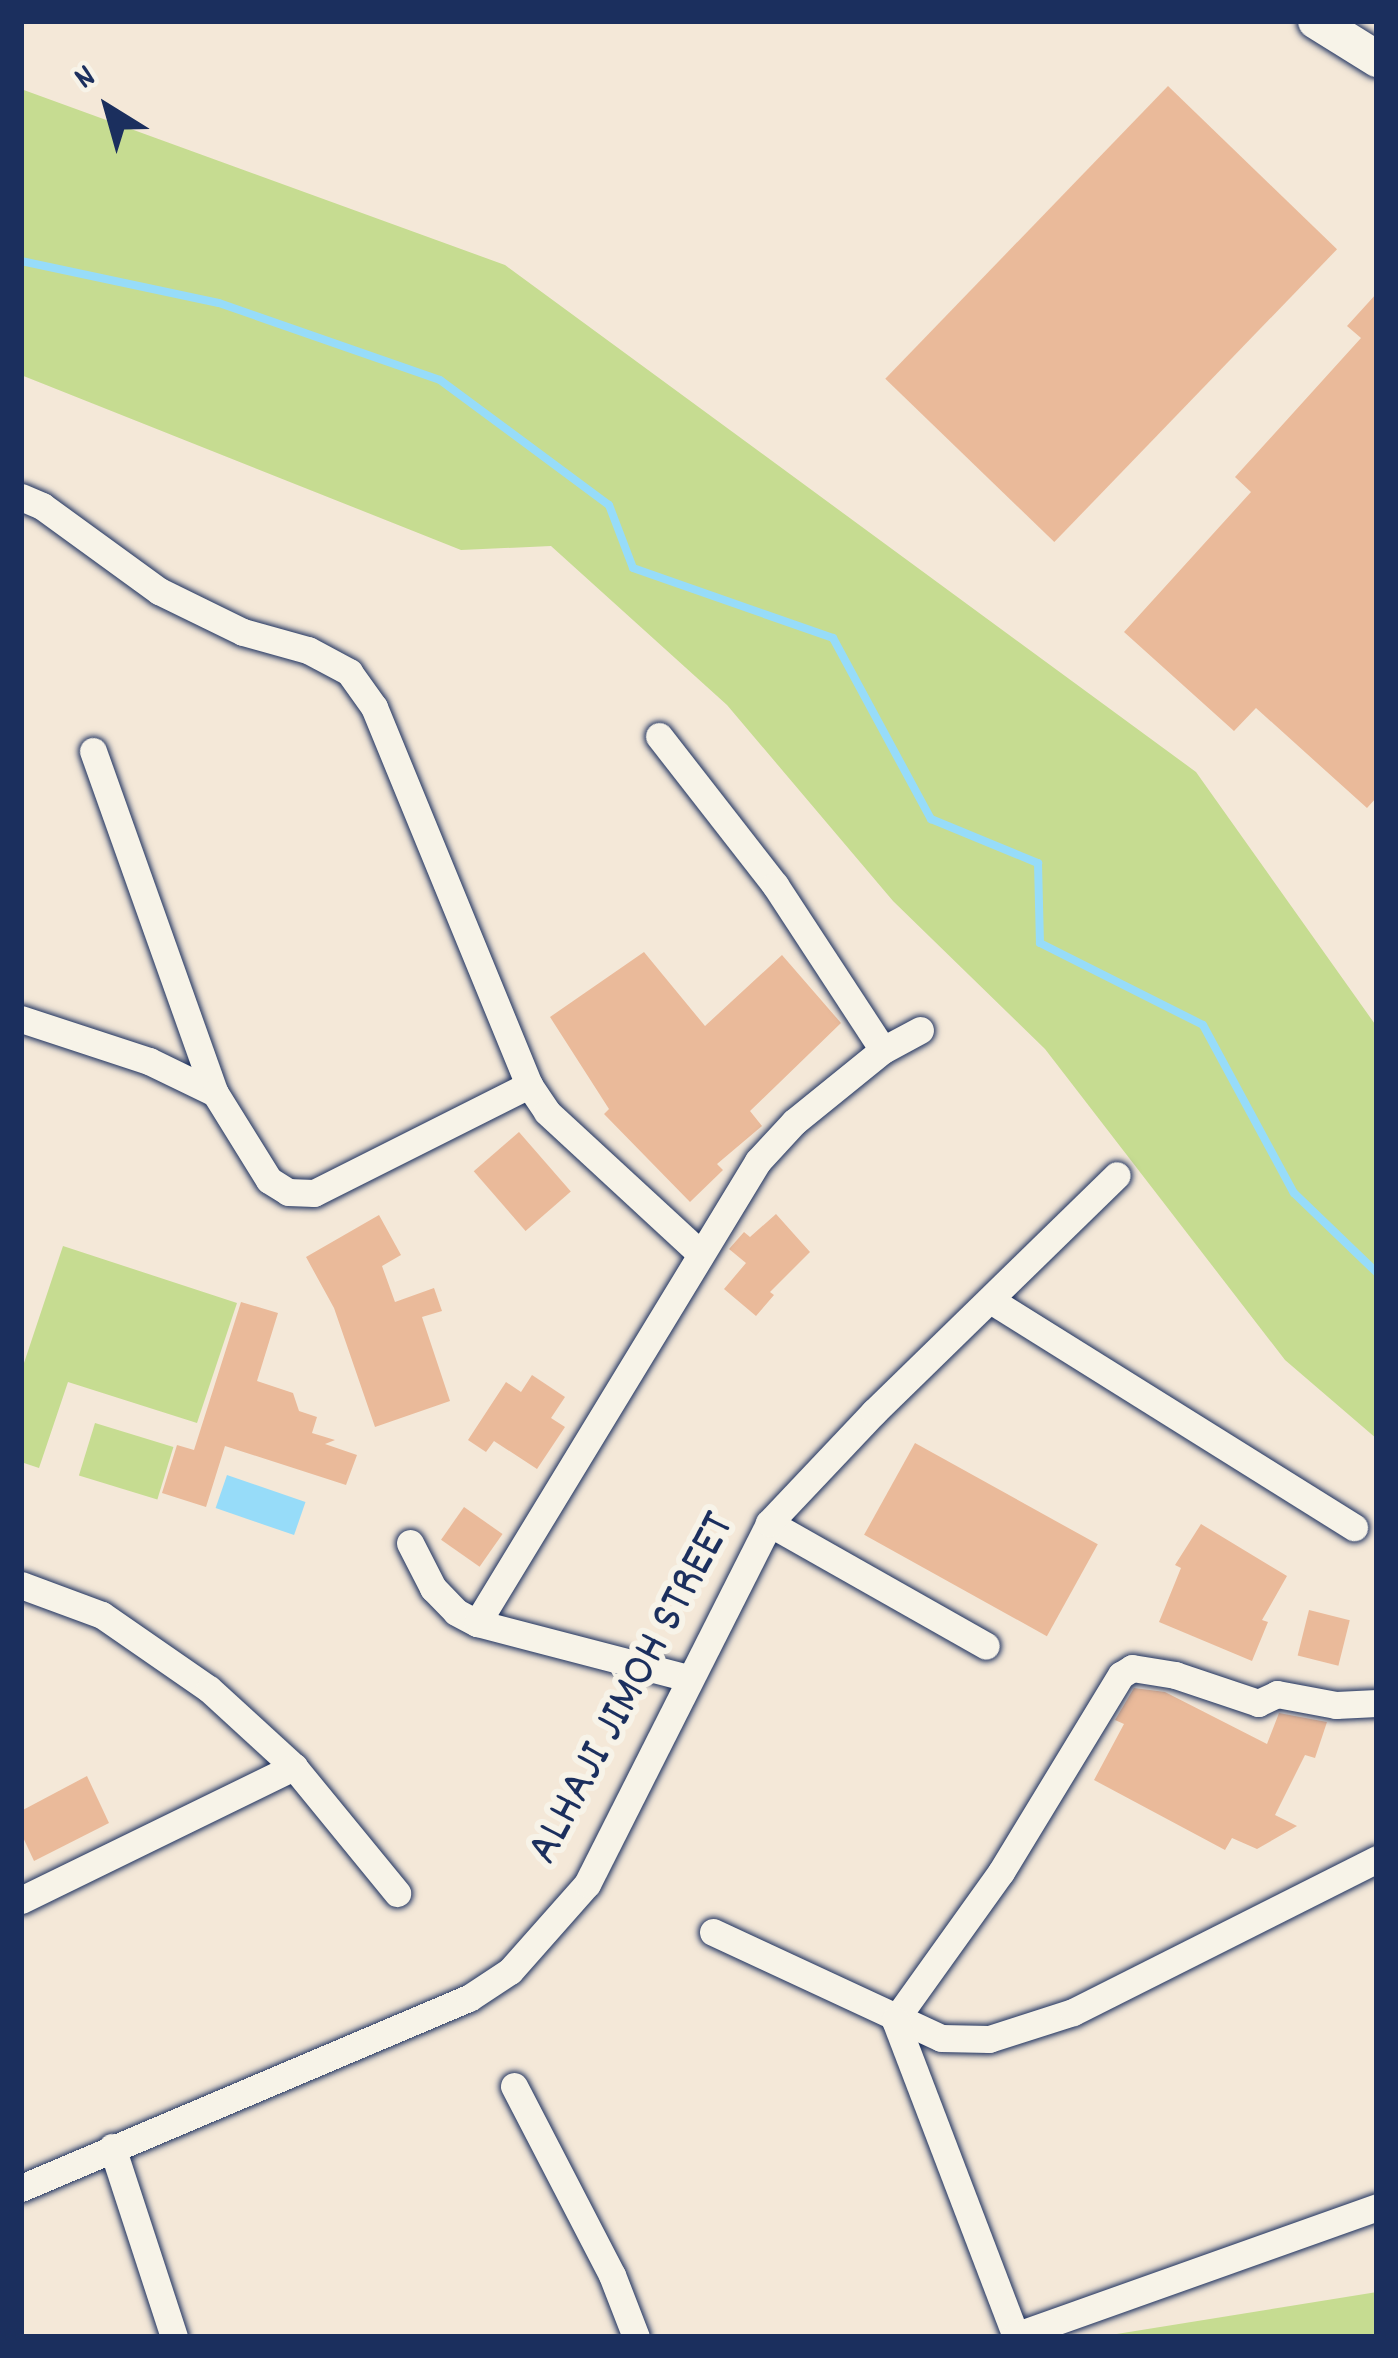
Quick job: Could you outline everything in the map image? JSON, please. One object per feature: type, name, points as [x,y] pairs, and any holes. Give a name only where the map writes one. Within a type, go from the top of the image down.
[{"type":"main road","points":[[1316,21],[1377,59]]},
{"type":"street","points":[[21,497],[42,506],[159,591],[243,632],[308,650],[349,672],[374,707],[529,1084],[547,1112],[700,1253]]},
{"type":"street","points":[[659,736],[775,885],[883,1049]]},
{"type":"street","points":[[93,751],[214,1093],[269,1180],[288,1192],[314,1192],[529,1084]]},
{"type":"street","points":[[21,1018],[149,1061],[214,1093]]},
{"type":"street","points":[[477,1623],[758,1162],[794,1122],[883,1049],[920,1030]]},
{"type":"street","name":"ALHAJI JIMOH STREET","points":[[21,2188],[469,1998],[510,1970],[587,1884],[769,1522],[874,1412],[1117,1175]]},
{"type":"street","points":[[992,1301],[1354,1527]]},
{"type":"street","points":[[769,1522],[986,1646]]},
{"type":"street","points":[[410,1544],[433,1588],[456,1612],[477,1623],[688,1678]]},
{"type":"street","points":[[21,1586],[102,1615],[209,1689],[294,1767],[398,1893]]},
{"type":"street","points":[[895,2020],[1001,1872],[1121,1675],[1132,1668],[1175,1675],[1258,1703],[1277,1694],[1336,1705],[1377,1702]]},
{"type":"street","points":[[21,1900],[294,1767]]},
{"type":"street","points":[[713,1932],[940,2038],[989,2039],[1052,2019],[1377,1859]]},
{"type":"street","points":[[895,2020],[1016,2337],[1377,2206]]},
{"type":"street","points":[[514,2086],[612,2275],[636,2337]]},
{"type":"street","points":[[112,2146],[174,2337]]},
{"type":"green space","points":[[21,89],[505,265],[1196,772],[1377,1027],[1377,1439],[1285,1360],[1045,1049],[893,901],[727,705],[551,546],[461,550],[21,375]]},
{"type":"green space","points":[[63,1246],[237,1303],[197,1423],[68,1382],[39,1468],[21,1462],[21,1372]]},
{"type":"green space","points":[[95,1423],[173,1447],[157,1500],[79,1476]]},
{"type":"green space","points":[[1377,2292],[1377,2337],[1098,2337]]},
{"type":"water","points":[[227,1475],[305,1502],[294,1535],[216,1508]]},
{"type":"building","points":[[1168,86],[1337,249],[1054,542],[885,379]]},
{"type":"building","points":[[1377,293],[1377,797],[1367,808],[1256,708],[1234,731],[1124,632],[1251,492],[1235,477],[1361,338],[1347,326]]},
{"type":"building","points":[[644,952],[705,1026],[782,955],[841,1023],[750,1111],[762,1126],[717,1164],[723,1170],[690,1202],[604,1114],[609,1109],[550,1017]]},
{"type":"building","points":[[519,1132],[571,1192],[526,1231],[474,1171]]},
{"type":"building","points":[[776,1214],[810,1252],[770,1292],[774,1295],[756,1316],[724,1289],[746,1263],[729,1249],[744,1232],[750,1237]]},
{"type":"building","points":[[379,1215],[401,1255],[382,1266],[395,1302],[434,1288],[442,1311],[422,1317],[450,1401],[375,1427],[334,1308],[306,1257]]},
{"type":"building","points":[[241,1302],[278,1313],[257,1381],[293,1393],[299,1411],[317,1417],[312,1433],[335,1440],[325,1444],[357,1455],[346,1485],[225,1446],[206,1507],[162,1493],[177,1445],[194,1450]]},
{"type":"building","points":[[532,1375],[565,1397],[551,1418],[565,1427],[537,1469],[494,1441],[486,1452],[468,1440],[506,1382],[521,1392]]},
{"type":"building","points":[[915,1443],[1098,1544],[1047,1636],[864,1535]]},
{"type":"building","points":[[464,1507],[503,1534],[480,1567],[441,1540]]},
{"type":"building","points":[[1201,1524],[1287,1576],[1262,1620],[1268,1622],[1252,1661],[1159,1622],[1181,1568],[1175,1565]]},
{"type":"building","points":[[1309,1610],[1350,1620],[1338,1666],[1298,1656]]},
{"type":"building","points":[[1134,1688],[1165,1692],[1267,1744],[1279,1713],[1327,1722],[1315,1758],[1305,1755],[1275,1815],[1297,1826],[1257,1849],[1232,1838],[1225,1850],[1094,1780],[1124,1724],[1115,1720]]},
{"type":"building","points":[[87,1776],[109,1823],[34,1861],[21,1833],[21,1811]]},
{"type":"waterway","points":[[21,261],[219,303],[440,380],[609,505],[633,568],[833,638],[931,819],[1038,863],[1040,943],[1203,1025],[1294,1193],[1377,1273]]}]
